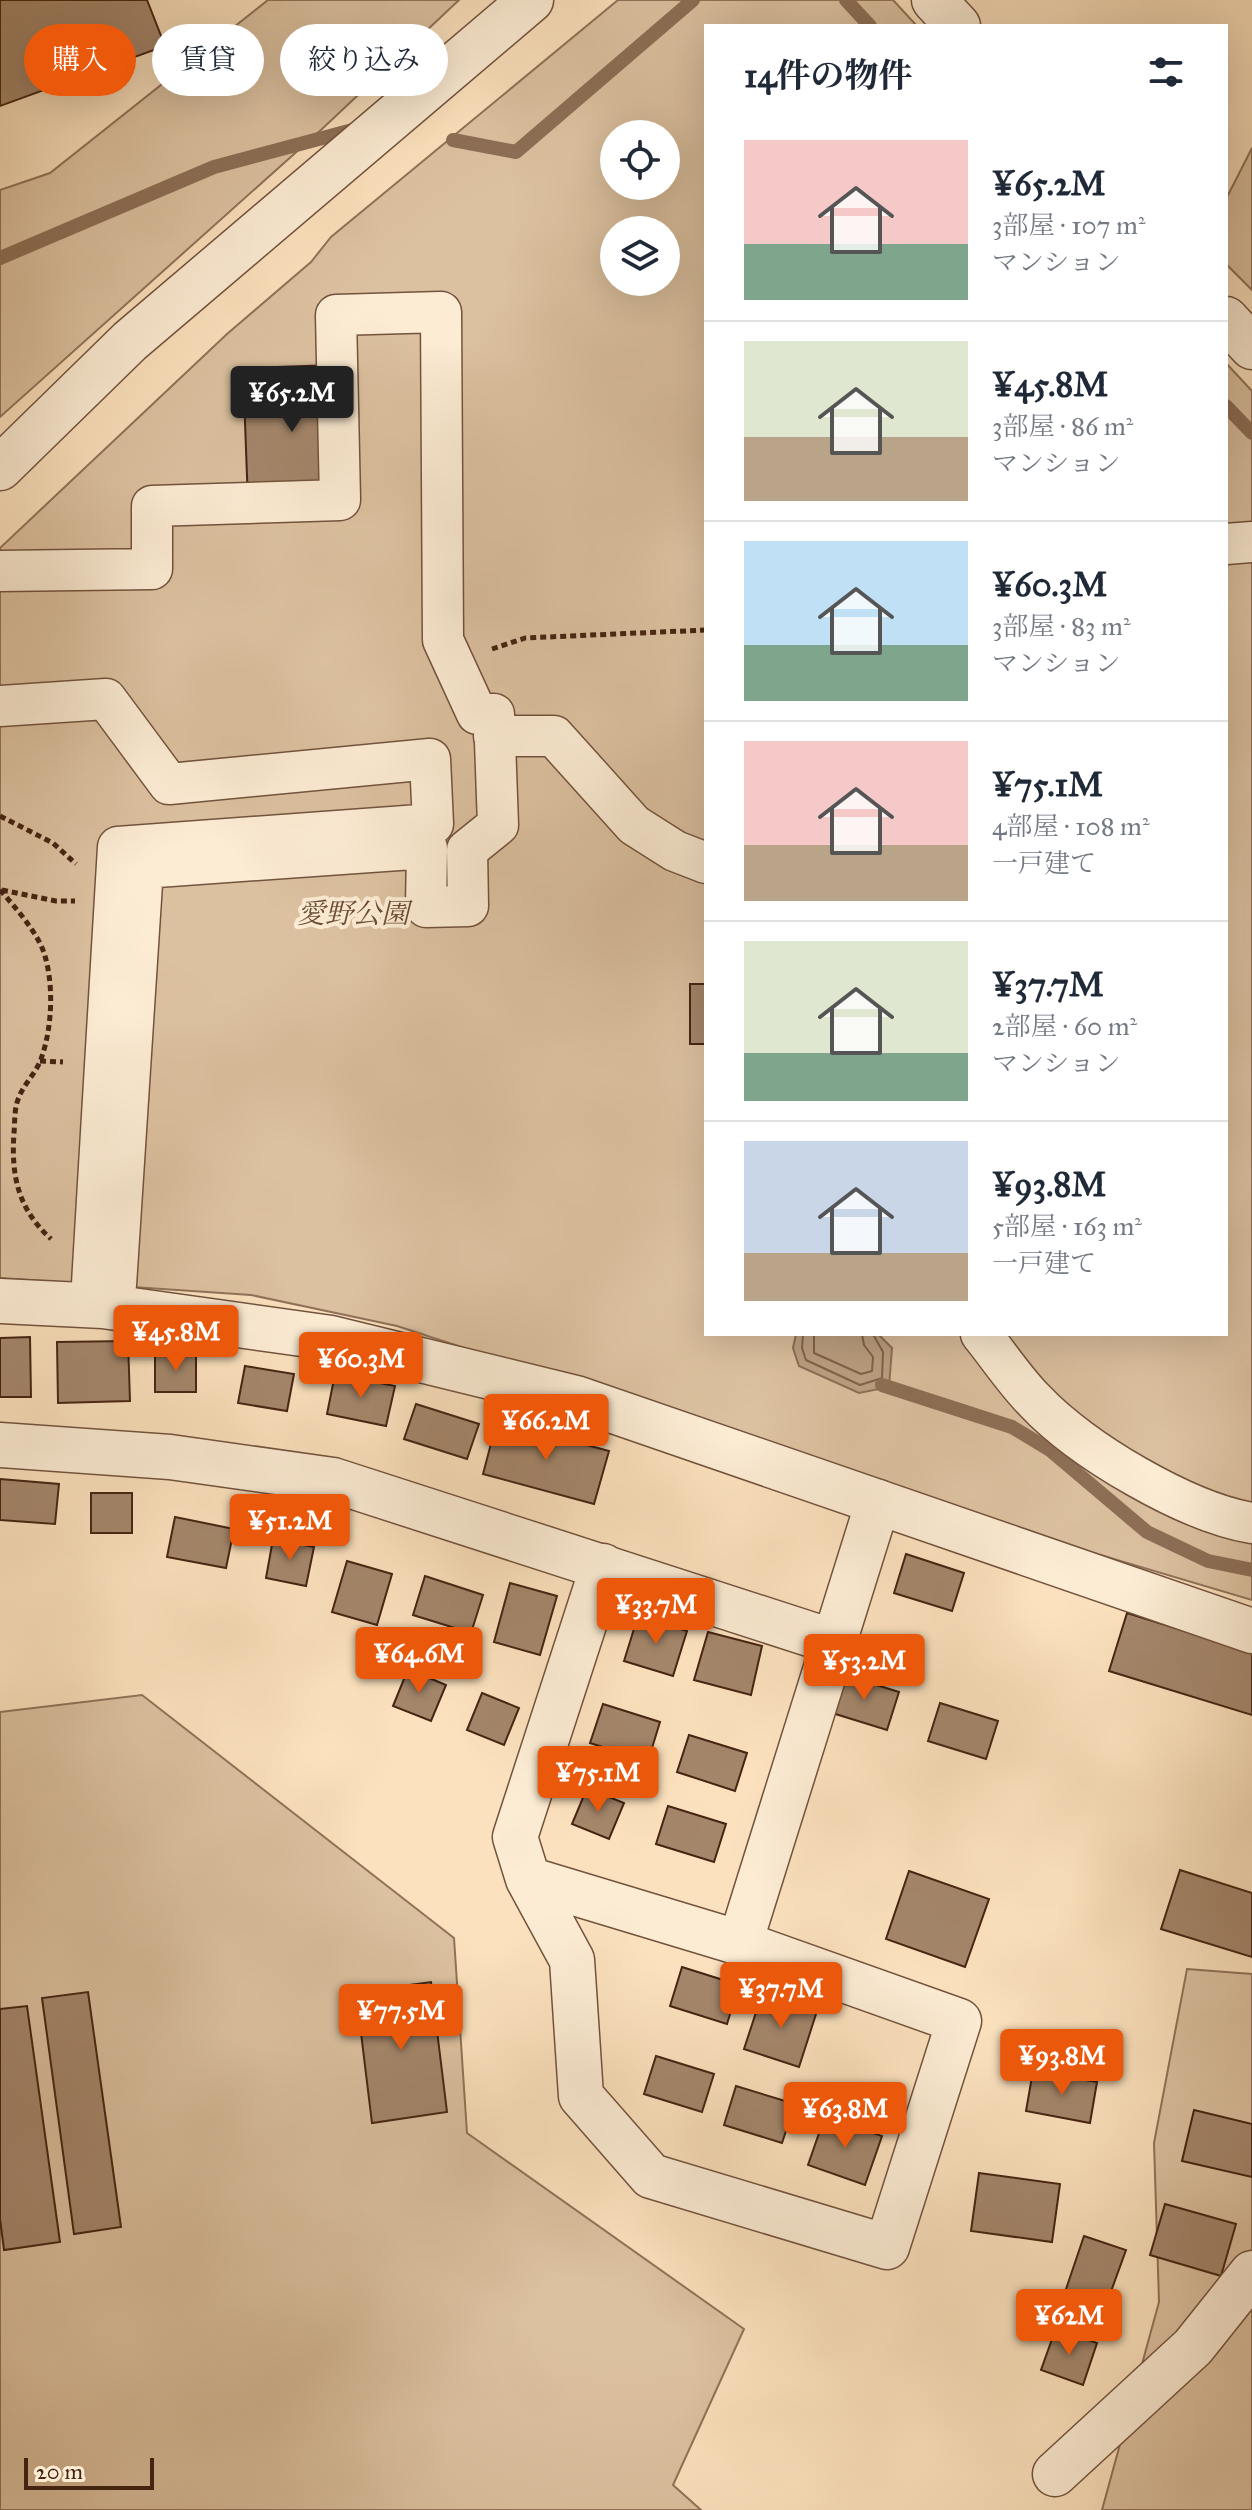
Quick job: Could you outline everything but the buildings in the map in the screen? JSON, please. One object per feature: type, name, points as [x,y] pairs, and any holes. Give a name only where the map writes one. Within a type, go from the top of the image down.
[{"type":"street","points":[[0,468],[130,341],[531,0]]},
{"type":"street","points":[[934,0],[956,24]]},
{"type":"street","points":[[0,571],[152,569],[152,506],[340,500],[336,315],[441,312],[443,640],[477,714],[494,714],[498,825],[467,850],[468,906],[426,907],[427,848],[143,868],[116,1285],[92,1284],[107,887],[118,847],[433,824],[430,759],[169,784],[106,699],[0,706]]},
{"type":"street","points":[[1228,321],[1252,347]]},
{"type":"street","points":[[1228,544],[1252,542]]},
{"type":"street","points":[[494,736],[554,736],[634,825],[675,851],[704,862]]},
{"type":"street","points":[[0,1301],[103,1306],[331,1338],[576,1398],[1252,1631]]},
{"type":"street","points":[[983,1336],[1035,1402],[1094,1451],[1167,1492],[1252,1523]]},
{"type":"street","points":[[0,1445],[170,1457],[333,1480],[834,1642]]},
{"type":"street","points":[[740,1943],[878,1502]]},
{"type":"street","points":[[528,1879],[740,1943],[959,2021],[887,2247],[651,2176],[581,2096],[572,1960],[528,1879],[515,1837],[603,1566]]},
{"type":"street","points":[[1055,2474],[1193,2347],[1252,2273]]},
{"type":"path","points":[[453,662],[525,638],[704,630]]},
{"type":"path","points":[[0,816],[53,843],[107,887],[73,901],[0,890]]},
{"type":"path","points":[[0,890],[45,953],[51,991],[40,1061],[19,1097],[15,1111],[13,1172],[19,1196],[38,1227],[59,1246],[75,1255],[94,1260]]},
{"type":"green space","points":[[268,0],[459,0],[434,24],[280,24],[280,96],[357,96],[0,417],[0,190],[50,173],[152,92],[152,96],[264,96],[264,24],[238,24]]},
{"type":"green space","name":"愛野公園","points":[[618,0],[893,0],[915,24],[704,24],[704,1336],[1228,1336],[1228,365],[1252,391],[1252,1600],[1097,1554],[397,1326],[251,1295],[0,1278],[0,548],[227,334],[311,262],[331,237]]},
{"type":"green space","points":[[1252,148],[1252,290],[1228,266],[1228,195]]},
{"type":"green space","points":[[142,1695],[454,1938],[467,2133],[744,2329],[673,2485],[701,2510],[0,2510],[0,1712]]},
{"type":"green space","points":[[1187,1969],[1252,1974],[1252,2510],[1102,2510],[1159,2302],[1154,2143]]},
{"type":"water","points":[[796,1336],[880,1336],[892,1348],[889,1387],[859,1393],[799,1366],[793,1348]]},
{"type":"waterway","points":[[453,140],[516,152],[693,0]]},
{"type":"waterway","points":[[846,0],[868,24]]},
{"type":"waterway","points":[[0,258],[214,167],[360,128]]},
{"type":"waterway","points":[[1228,408],[1252,433]]},
{"type":"waterway","points":[[882,1385],[1012,1427],[1050,1450],[1147,1532],[1208,1561],[1252,1570]]}]
